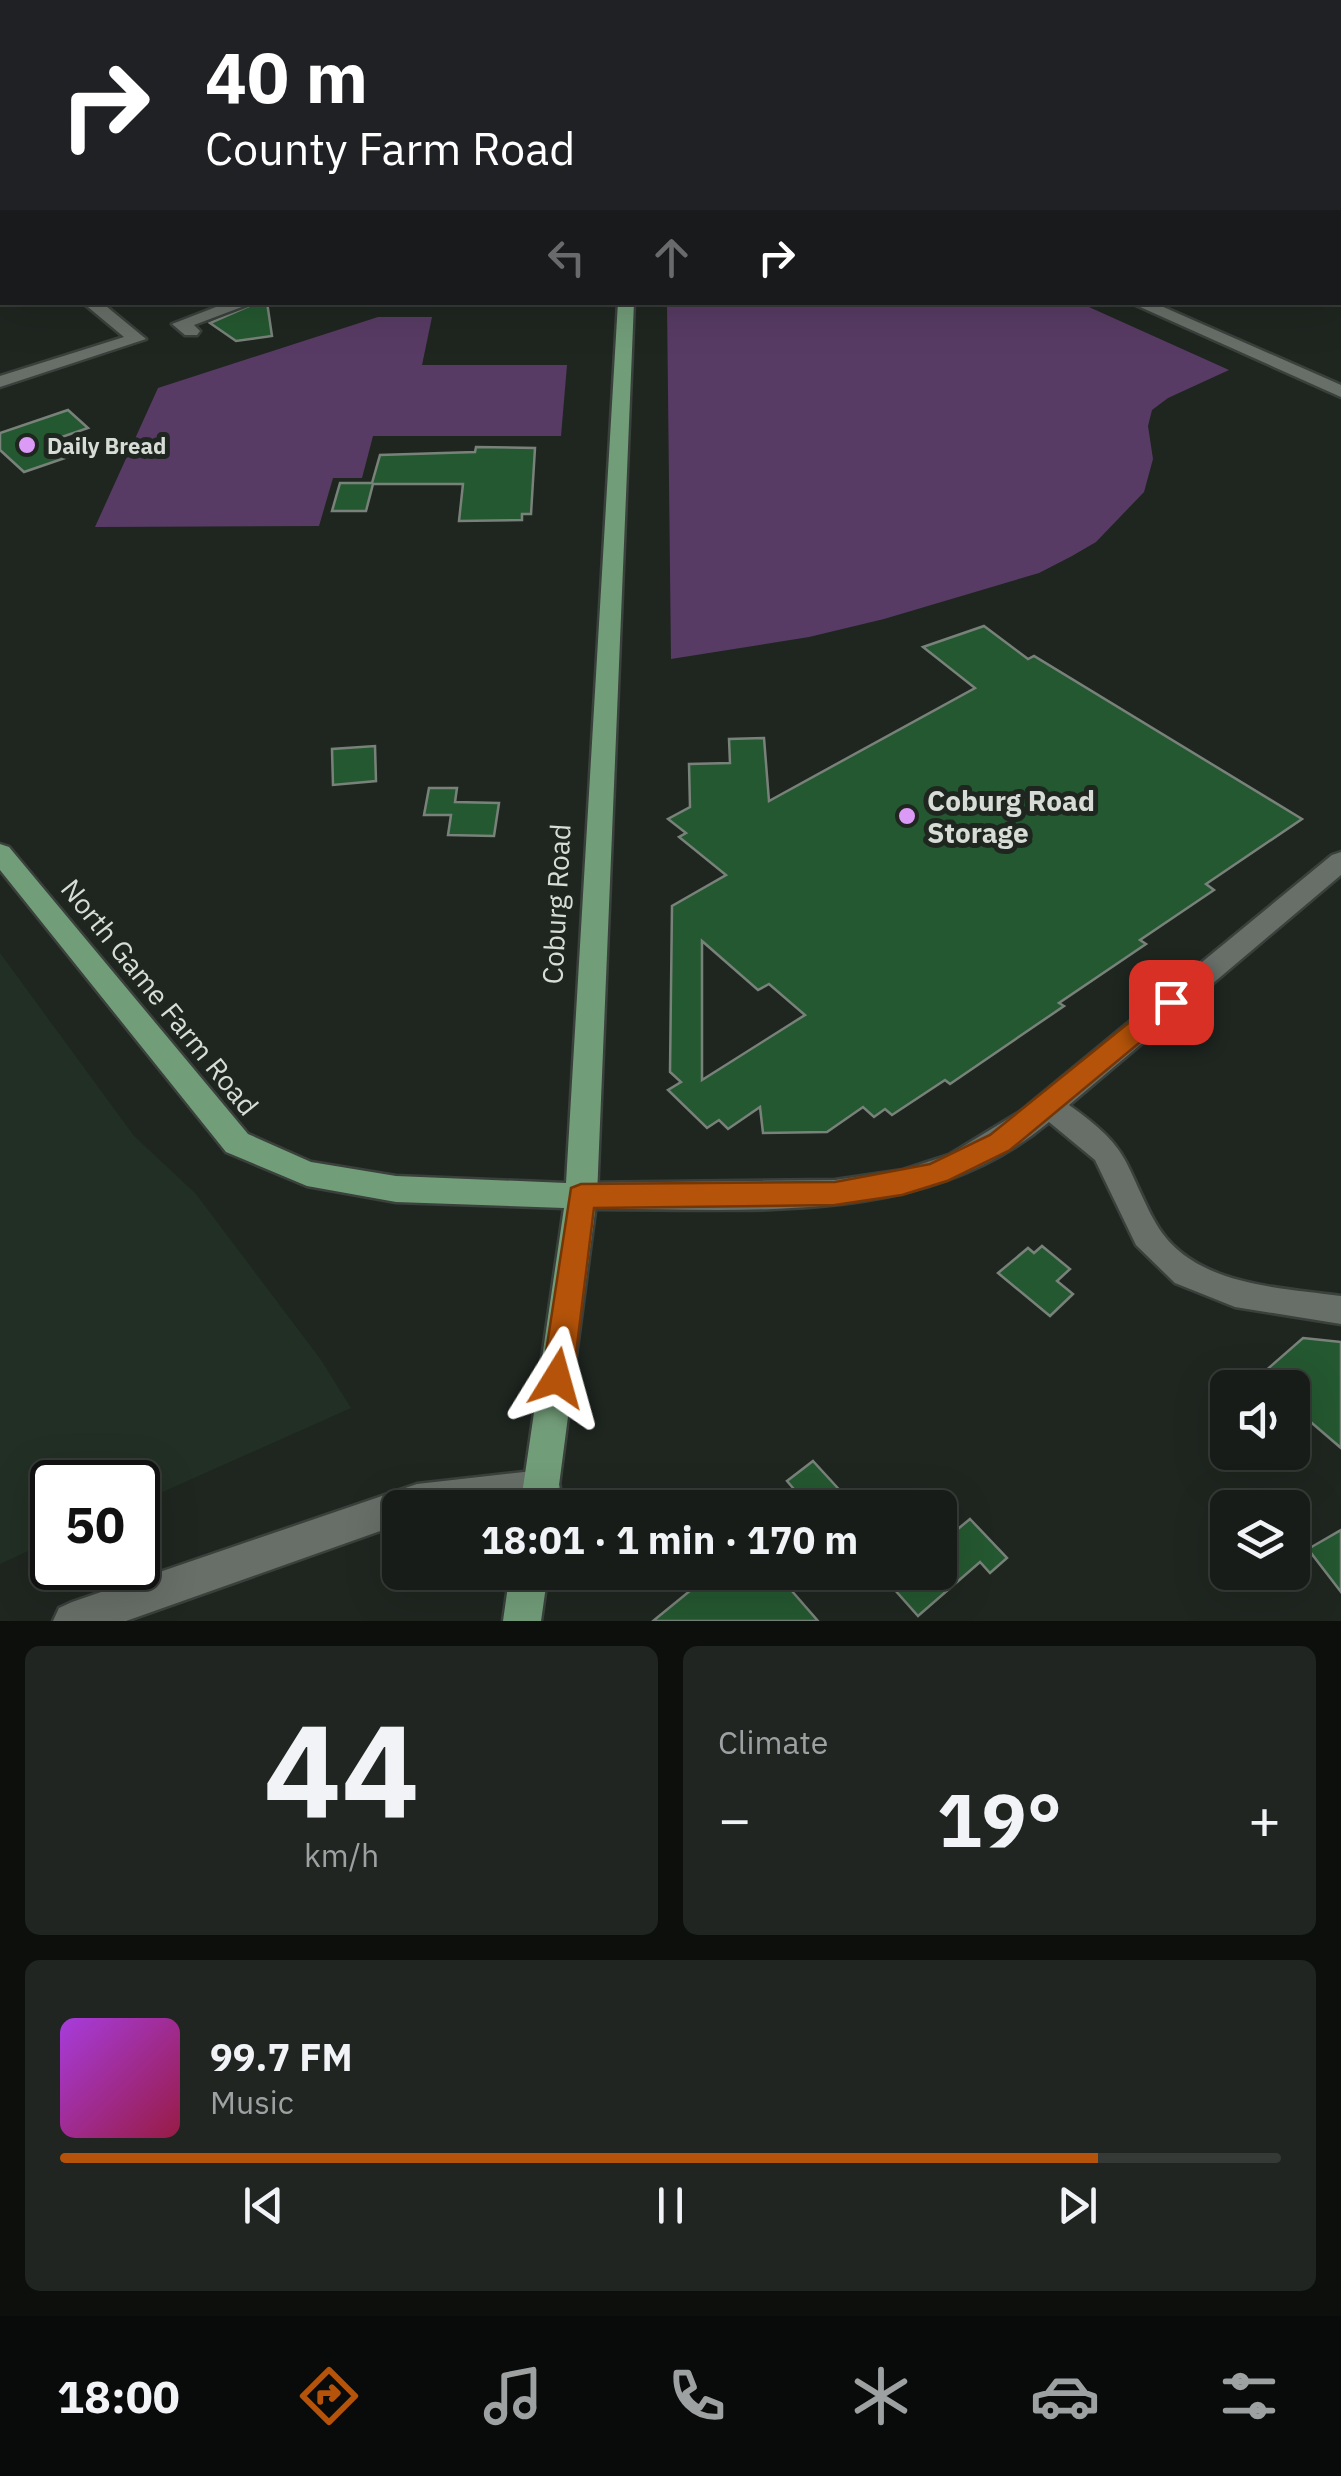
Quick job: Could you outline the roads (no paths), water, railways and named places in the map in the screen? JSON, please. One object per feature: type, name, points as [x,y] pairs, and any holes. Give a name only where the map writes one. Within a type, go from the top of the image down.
[{"type":"main road","name":"Coburg Road","points":[[541,1490],[581,1196],[626,305]]},
{"type":"main road","name":"North Game Farm Road","points":[[0,853],[237,1142],[307,1174],[396,1189],[581,1196]]},
{"type":"main road","points":[[522,1621],[526,1590]]},
{"type":"street","points":[[0,382],[137,339],[94,305]]},
{"type":"street","points":[[191,331],[181,324],[238,305]]},
{"type":"street","points":[[1145,305],[1341,392]]},
{"type":"street","points":[[581,1196],[835,1194],[902,1183],[979,1156],[1048,1105],[1341,862]]},
{"type":"street","points":[[1048,1105],[1112,1159],[1146,1233],[1182,1270],[1249,1298],[1341,1310]]},
{"type":"street","points":[[72,1621],[382,1513]]},
{"type":"place","name":"Daily Bread","points":[[27,445]]},
{"type":"place","name":"Coburg Road Storage","points":[[907,816]]}]
